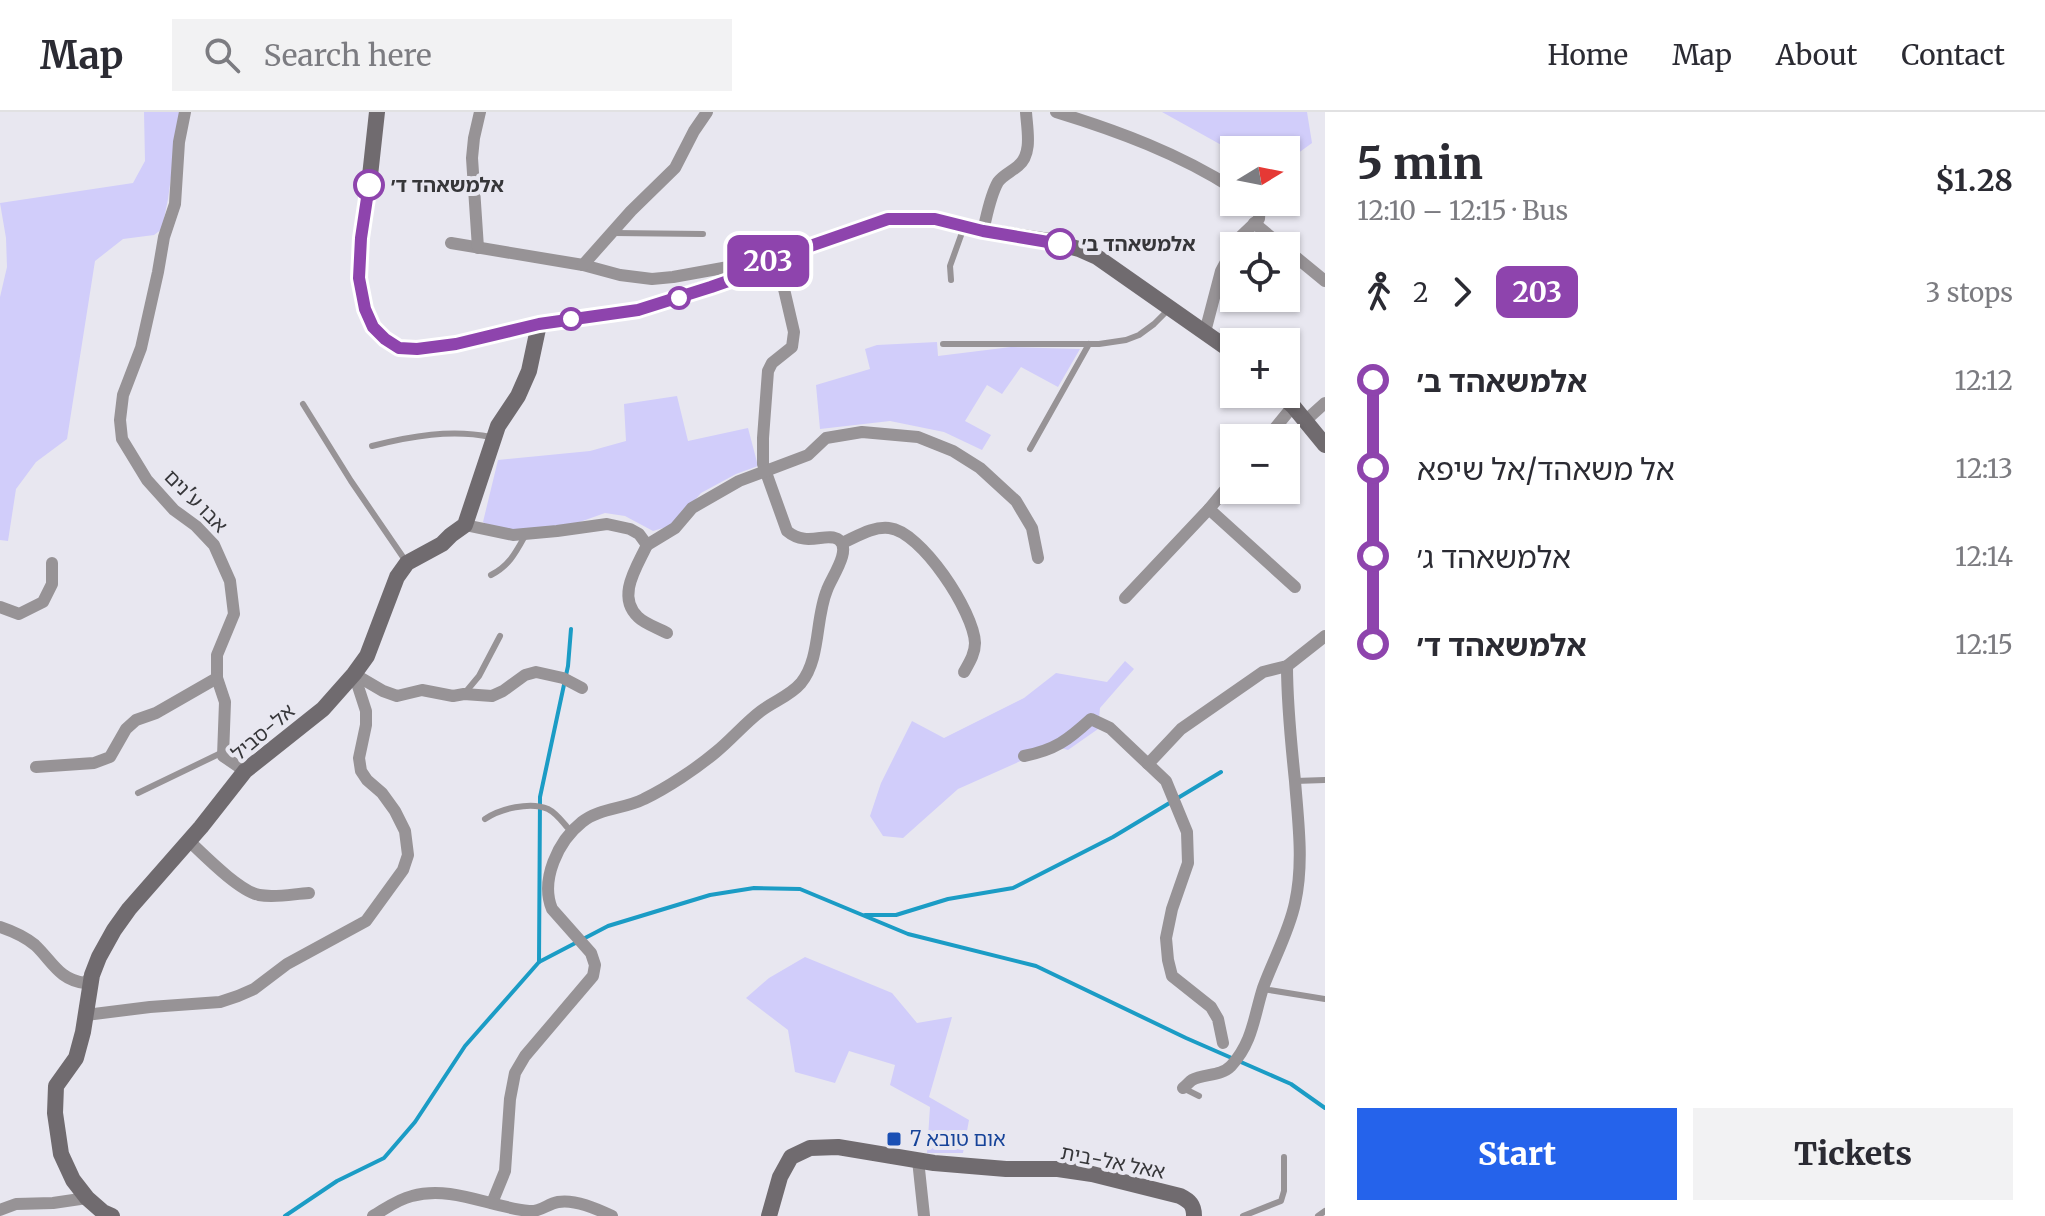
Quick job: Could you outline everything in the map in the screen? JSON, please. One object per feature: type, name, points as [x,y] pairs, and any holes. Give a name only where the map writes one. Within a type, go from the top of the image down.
[{"type":"street","name":"אבו ע'נים","points":[[185,112],[179,142],[175,204],[164,237],[141,348],[123,395],[120,420],[122,439],[147,480],[174,510],[196,526],[214,545],[230,581],[234,614],[217,655],[217,678],[225,702],[223,753]]},
{"type":"street","points":[[377,112],[359,278],[365,309],[373,327],[399,348],[456,344],[539,324],[638,310],[731,280],[773,259],[888,219],[935,219],[1079,249],[1097,257],[1220,343]]},
{"type":"street","points":[[478,248],[472,158],[480,112]]},
{"type":"street","points":[[583,265],[675,168],[707,112]]},
{"type":"street","points":[[983,231],[1000,179],[1024,159],[1028,146],[1026,112]]},
{"type":"street","points":[[1056,112],[1104,126],[1180,158],[1220,181]]},
{"type":"street","points":[[1245,232],[1259,216]]},
{"type":"street","points":[[1254,223],[1265,232]]},
{"type":"street","points":[[451,243],[652,279],[742,266],[755,282],[780,283],[794,332],[792,347],[772,363],[768,371],[763,438],[765,471],[787,531],[803,540],[832,537],[842,543],[842,560],[825,594],[810,668],[800,683],[691,770],[644,799],[582,821],[560,849],[549,877],[547,895],[552,909],[591,953],[595,969],[593,976],[525,1056],[515,1073],[505,1171],[492,1203]]},
{"type":"street","points":[[1300,261],[1325,281]]},
{"type":"street","points":[[1205,332],[1220,275]]},
{"type":"street","points":[[407,563],[442,544],[465,525],[498,426],[518,396],[529,371],[539,324]]},
{"type":"street","points":[[1305,421],[1325,403]]},
{"type":"street","points":[[1278,424],[1291,408]]},
{"type":"street","points":[[1295,408],[1325,445]]},
{"type":"street","points":[[667,633],[639,618],[630,606],[627,593],[647,545],[675,528],[692,508],[739,481],[808,455],[826,438],[862,432],[918,437],[953,451],[980,468],[1016,501],[1032,528],[1038,558]]},
{"type":"street","points":[[1125,598],[1220,496]]},
{"type":"street","points":[[1209,509],[1295,587]]},
{"type":"street","points":[[465,525],[513,535],[607,524],[630,529],[639,534],[647,545]]},
{"type":"street","points":[[842,543],[880,528],[892,528],[919,545],[953,589],[970,622],[975,643],[972,660],[964,672]]},
{"type":"street","points":[[0,607],[19,614],[43,602],[52,584],[52,563]]},
{"type":"street","name":"אל-סביל","points":[[112,1216],[87,1198],[73,1180],[61,1154],[55,1113],[56,1086],[76,1058],[92,975],[114,930],[129,909],[245,771],[323,709],[354,674],[367,656],[397,577],[407,563]]},
{"type":"street","points":[[1148,764],[1181,729],[1263,672],[1287,666],[1325,636]]},
{"type":"street","points":[[1183,1088],[1193,1079],[1214,1076],[1230,1068],[1253,1031],[1263,989],[1295,902],[1300,853],[1287,704],[1287,666]]},
{"type":"street","points":[[354,674],[372,686],[397,696],[422,690],[453,696],[492,696],[536,672],[563,678],[582,688]]},
{"type":"street","points":[[86,1015],[220,1002],[238,996],[254,989],[287,964],[366,921],[403,870],[408,855],[405,831],[395,811],[361,771],[359,758],[366,711],[354,674]]},
{"type":"street","points":[[36,767],[94,763],[110,757],[126,729],[136,720],[156,713],[217,678]]},
{"type":"street","points":[[1024,756],[1052,749],[1091,719],[1110,728],[1166,781],[1187,832],[1188,863],[1172,909],[1166,938],[1168,960],[1172,976],[1211,1007],[1218,1019],[1223,1043]]},
{"type":"street","points":[[223,753],[245,771]]},
{"type":"street","points":[[189,841],[224,873],[257,895],[309,893]]},
{"type":"street","points":[[0,927],[32,942],[63,976],[73,982],[85,983],[92,975]]},
{"type":"street","name":"אאל אל-בית","points":[[769,1216],[780,1177],[791,1157],[810,1148],[838,1147],[918,1160],[1092,1174],[1180,1196],[1193,1206],[1194,1216]]},
{"type":"street","points":[[918,1160],[924,1216]]},
{"type":"street","points":[[373,1216],[401,1200],[428,1193],[492,1203],[530,1214],[558,1202],[569,1202],[612,1216]]},
{"type":"street","points":[[0,1210],[16,1204],[87,1198]]},
{"type":"lane","points":[[951,280],[950,266],[964,227]]},
{"type":"lane","points":[[611,233],[703,234]]},
{"type":"lane","points":[[943,344],[1089,344],[1126,340],[1139,335],[1170,308]]},
{"type":"lane","points":[[1030,449],[1089,344]]},
{"type":"lane","points":[[303,404],[407,563]]},
{"type":"lane","points":[[372,446],[440,433],[495,437]]},
{"type":"lane","points":[[491,575],[510,561],[526,534]]},
{"type":"lane","points":[[464,694],[479,676],[500,636]]},
{"type":"lane","points":[[138,793],[223,753]]},
{"type":"lane","points":[[1295,781],[1325,780]]},
{"type":"lane","points":[[485,819],[495,813],[520,807],[544,807],[567,827]]},
{"type":"lane","points":[[1263,989],[1325,999]]},
{"type":"lane","points":[[1183,1088],[1199,1096]]},
{"type":"lane","points":[[1243,1216],[1281,1201],[1284,1157]]},
{"type":"lane","points":[[1318,1216],[1325,1211]]},
{"type":"shaded area","points":[[144,112],[180,112],[162,229],[154,235],[123,239],[95,261],[67,439],[36,462],[16,489],[8,541],[0,540],[0,297],[7,267],[0,203],[133,183],[145,161]]},
{"type":"shaded area","points":[[1162,112],[1307,112],[1312,143],[1300,152],[1300,136],[1220,136],[1220,144]]},
{"type":"shaded area","points":[[937,342],[938,356],[1011,347],[1080,349],[1058,387],[1021,367],[1002,394],[987,385],[965,421],[991,435],[982,450],[944,432],[890,421],[820,429],[816,385],[870,369],[865,349],[877,345]]},
{"type":"shaded area","points":[[677,396],[688,441],[748,428],[758,466],[701,493],[673,525],[653,531],[625,516],[605,513],[577,523],[506,537],[483,522],[498,460],[590,451],[626,441],[624,404]]},
{"type":"shaded area","points":[[1125,661],[1134,669],[1100,708],[1098,729],[1068,750],[1054,746],[958,789],[903,838],[883,836],[870,816],[881,783],[912,721],[944,738],[1024,698],[1056,673],[1107,682]]},
{"type":"shaded area","points":[[805,957],[892,993],[917,1023],[952,1017],[929,1097],[969,1120],[963,1153],[927,1153],[930,1107],[890,1085],[895,1065],[849,1051],[835,1083],[795,1072],[788,1030],[746,998],[769,978]]},
{"type":"waterway","points":[[539,962],[540,797],[568,666],[571,629]]},
{"type":"waterway","points":[[865,915],[896,915],[948,899],[1013,888],[1113,837],[1221,772]]},
{"type":"waterway","points":[[285,1216],[337,1181],[384,1158],[415,1122],[465,1046],[539,962],[608,926],[710,895],[754,888],[800,889],[908,934],[1036,966],[1291,1084],[1325,1108]]},
{"type":"bus line","name":"203","points":[[369,185],[359,278],[365,309],[373,327],[399,348],[456,344],[539,324],[638,310],[731,280],[773,259],[888,219],[935,219],[1060,244]]},
{"type":"place","name":"אלמשאהד ד׳","points":[[369,185]]},
{"type":"place","name":"אלמשאהד ב׳","points":[[1060,244]]},
{"type":"place","name":"אום טובא 7","points":[[894,1139]]}]
